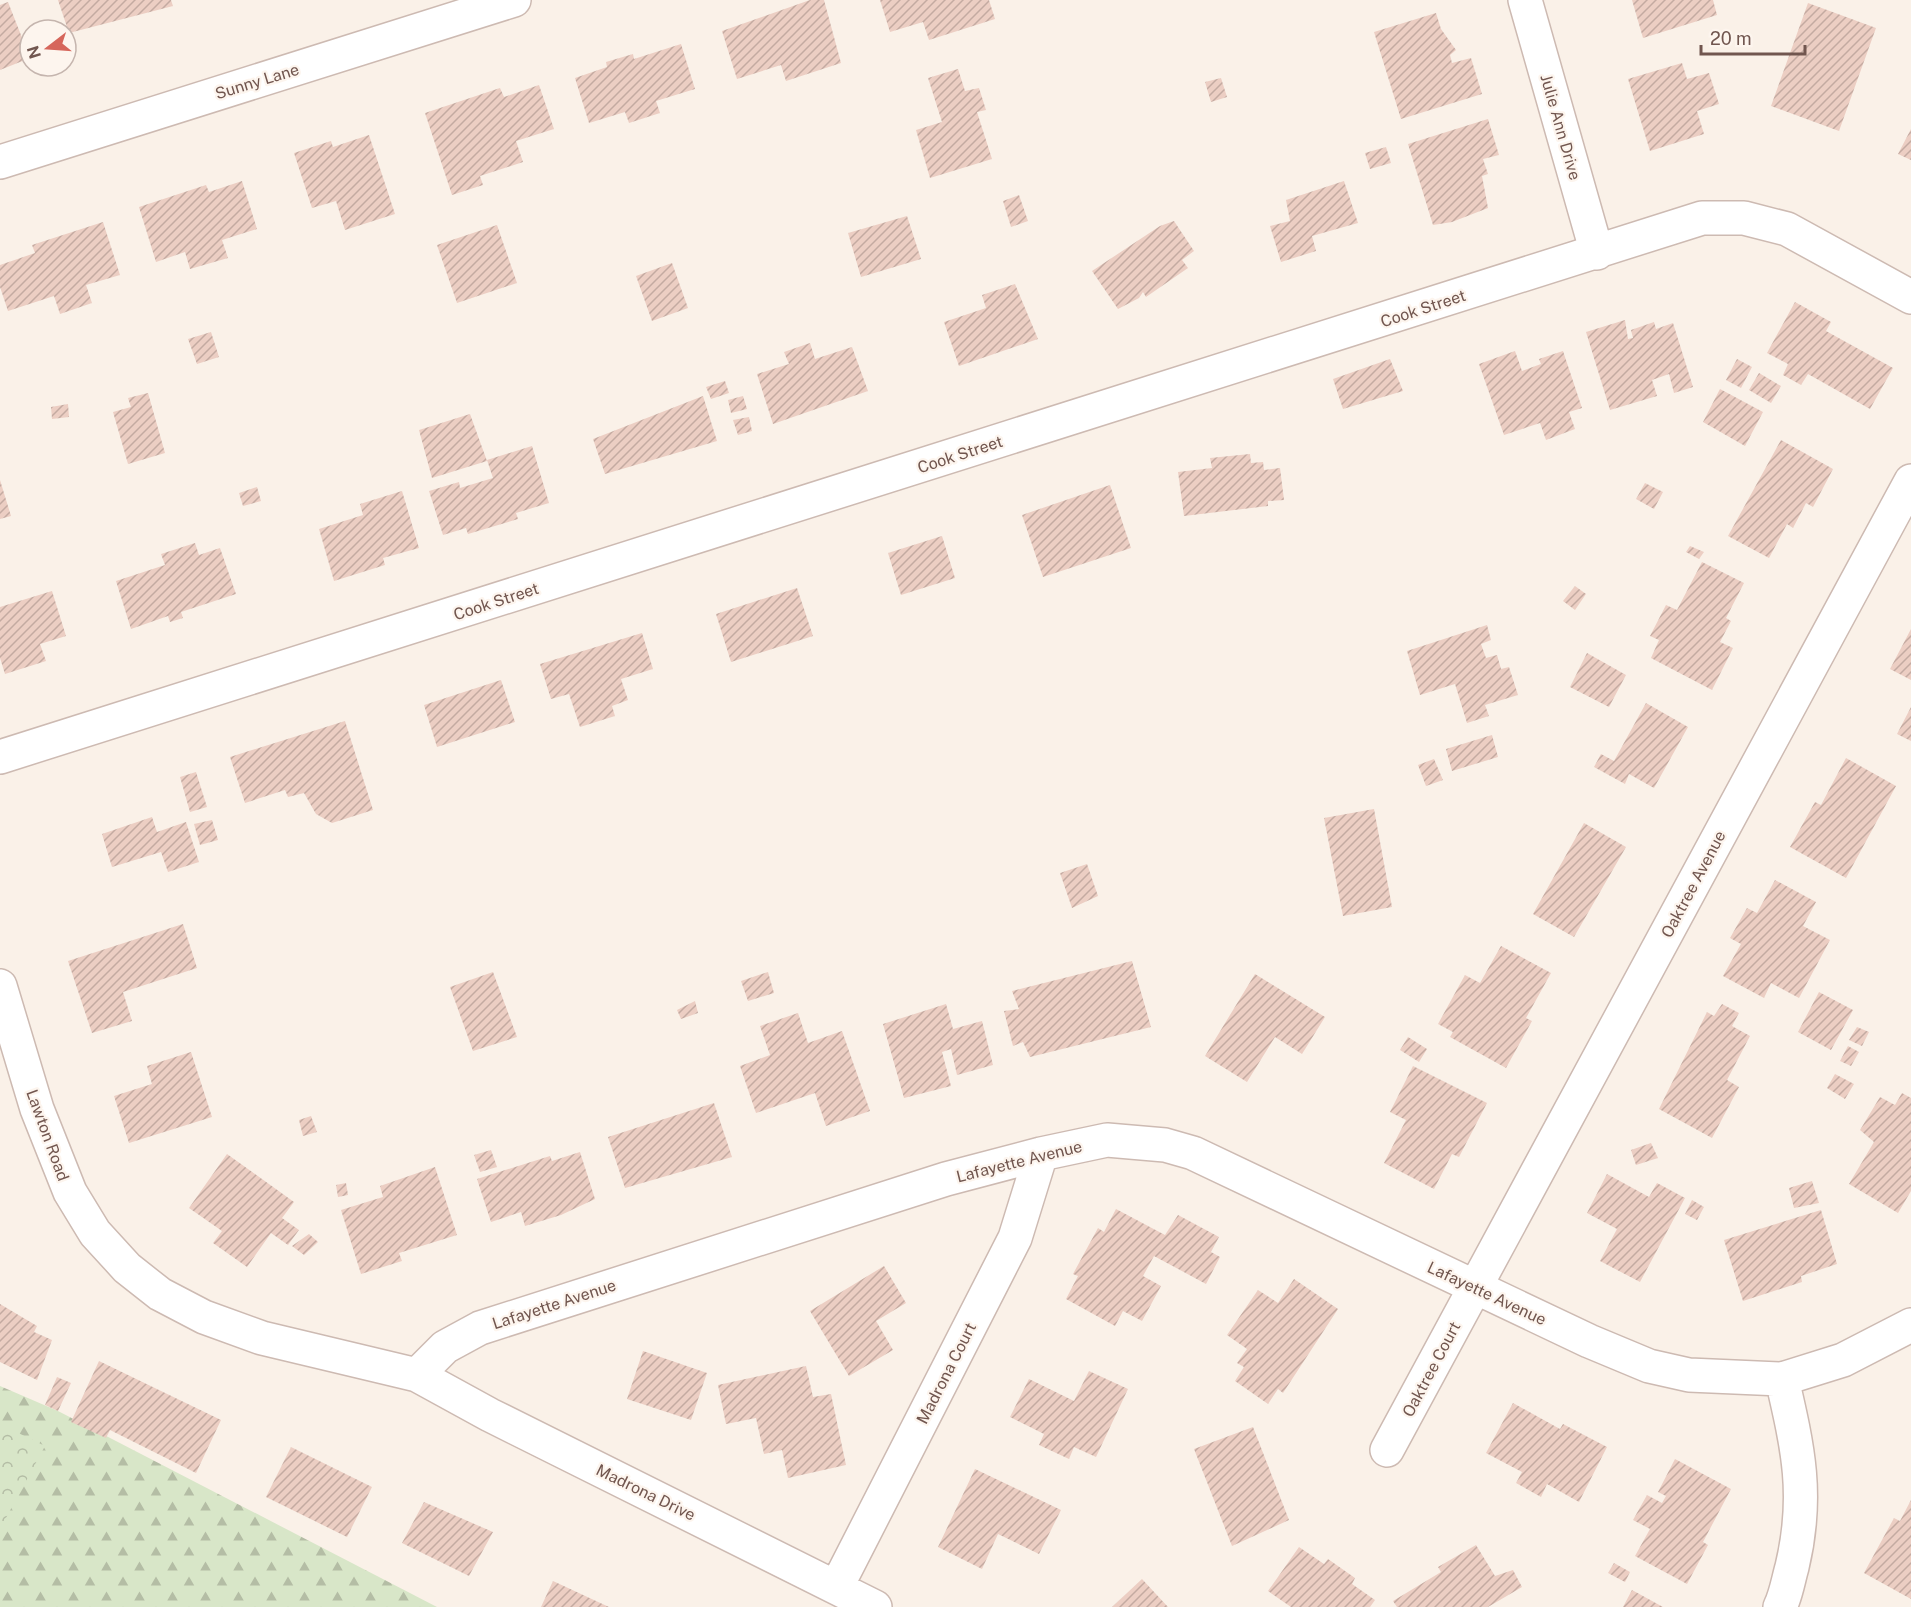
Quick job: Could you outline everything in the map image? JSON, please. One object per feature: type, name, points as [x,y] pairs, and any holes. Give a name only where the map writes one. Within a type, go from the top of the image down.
[{"type":"street","name":"Sunny Lane","points":[[0,162],[514,0]]},
{"type":"street","name":"Julie Ann Drive","points":[[1525,0],[1597,253]]},
{"type":"street","name":"Cook Street","points":[[0,757],[1702,218],[1744,218],[1787,229],[1911,297]]},
{"type":"street","name":"Oaktree Avenue","points":[[1475,1288],[1911,481]]},
{"type":"street","name":"Lawton Road","points":[[0,986],[6,1030],[70,1192],[95,1233],[127,1268],[160,1294],[204,1317],[262,1338],[417,1375]]},
{"type":"street","name":"Lafayette Avenue","points":[[417,1375],[445,1347],[480,1328],[946,1179],[1041,1154],[1107,1140],[1165,1145],[1193,1153],[1475,1288],[1649,1366],[1689,1375],[1782,1378],[1843,1360],[1911,1325]]},
{"type":"street","name":"Madrona Court","points":[[837,1586],[1015,1238],[1041,1154]]},
{"type":"street","name":"Oaktree Court","points":[[1387,1450],[1475,1288]]},
{"type":"street","name":"Madrona Drive","points":[[417,1375],[490,1414],[875,1607]]},
{"type":"street","points":[[1780,1607],[1797,1546],[1802,1503],[1799,1454],[1782,1378]]},
{"type":"green space","points":[[0,1386],[58,1411],[437,1607],[0,1607]]},
{"type":"green space","points":[[0,1424],[45,1446],[0,1529]]},
{"type":"building","points":[[58,0],[171,0],[173,6],[78,31],[78,18],[64,18]]},
{"type":"building","points":[[810,0],[824,0],[841,63],[786,81],[781,65],[737,79],[722,31]]},
{"type":"building","points":[[880,0],[989,0],[995,19],[929,40],[923,22],[890,32]]},
{"type":"building","points":[[1632,0],[1713,0],[1717,15],[1643,38]]},
{"type":"building","points":[[8,2],[18,27],[18,63],[0,70],[0,5]]},
{"type":"building","points":[[1808,3],[1876,28],[1839,131],[1771,106]]},
{"type":"building","points":[[1436,13],[1441,29],[1456,50],[1450,55],[1452,63],[1471,58],[1482,94],[1401,119],[1374,32]]},
{"type":"building","points":[[681,44],[695,89],[656,101],[660,113],[629,123],[625,112],[589,123],[575,78],[607,67],[606,62],[633,54],[634,59]]},
{"type":"building","points":[[1682,63],[1687,79],[1709,73],[1719,104],[1697,111],[1704,134],[1650,151],[1628,79]]},
{"type":"building","points":[[958,69],[965,91],[979,88],[986,110],[977,112],[992,159],[930,178],[916,130],[942,122],[928,78]]},
{"type":"building","points":[[1221,78],[1227,97],[1211,102],[1205,82]]},
{"type":"building","points":[[539,85],[554,129],[516,141],[523,162],[480,176],[483,185],[452,195],[425,113],[500,88],[504,97]]},
{"type":"building","points":[[1488,119],[1499,155],[1483,159],[1488,174],[1482,176],[1488,208],[1452,222],[1433,225],[1408,144]]},
{"type":"building","points":[[1911,129],[1911,160],[1898,154]]},
{"type":"building","points":[[369,135],[395,214],[345,230],[336,201],[312,208],[294,153],[331,141],[333,147]]},
{"type":"building","points":[[1386,147],[1391,163],[1370,169],[1365,153]]},
{"type":"building","points":[[242,181],[257,229],[222,240],[228,258],[190,269],[185,252],[156,262],[139,207],[206,185],[209,192]]},
{"type":"building","points":[[1344,181],[1358,223],[1312,236],[1316,251],[1281,262],[1270,226],[1290,221],[1286,200]]},
{"type":"building","points":[[1019,195],[1028,221],[1011,227],[1003,201]]},
{"type":"building","points":[[907,216],[921,259],[861,277],[848,233]]},
{"type":"building","points":[[1174,221],[1194,251],[1182,260],[1188,268],[1146,297],[1143,292],[1139,298],[1118,309],[1092,271],[1160,226]]},
{"type":"building","points":[[103,222],[120,275],[86,285],[92,303],[60,314],[54,296],[8,311],[0,287],[0,265],[35,253],[32,245]]},
{"type":"building","points":[[497,225],[517,283],[457,303],[437,245]]},
{"type":"building","points":[[672,263],[688,308],[652,321],[636,276]]},
{"type":"building","points":[[1015,284],[1038,339],[959,366],[944,322],[986,308],[982,295]]},
{"type":"building","points":[[1795,302],[1831,322],[1826,331],[1893,368],[1870,409],[1808,374],[1801,385],[1783,375],[1788,364],[1767,353]]},
{"type":"building","points":[[1625,320],[1628,339],[1633,338],[1631,330],[1654,322],[1656,329],[1673,323],[1693,387],[1674,393],[1669,374],[1652,380],[1657,396],[1610,410],[1586,332]]},
{"type":"building","points":[[211,332],[219,357],[197,364],[188,339]]},
{"type":"building","points":[[810,343],[815,359],[852,347],[868,391],[773,424],[757,374],[789,364],[784,352]]},
{"type":"building","points":[[1515,351],[1522,371],[1541,364],[1539,359],[1563,351],[1582,408],[1569,412],[1575,429],[1546,440],[1540,423],[1504,435],[1479,364]]},
{"type":"building","points":[[1390,359],[1403,391],[1343,409],[1333,379]]},
{"type":"building","points":[[1737,359],[1752,367],[1741,388],[1726,380]]},
{"type":"building","points":[[1759,373],[1781,386],[1771,403],[1749,390]]},
{"type":"building","points":[[725,381],[729,393],[711,399],[706,387]]},
{"type":"building","points":[[1720,389],[1763,412],[1745,446],[1703,422]]},
{"type":"building","points":[[148,393],[165,453],[128,464],[113,412],[131,407],[128,398]]},
{"type":"building","points":[[703,396],[717,441],[605,474],[593,439]]},
{"type":"building","points":[[743,396],[747,409],[731,413],[728,400]]},
{"type":"building","points":[[68,404],[69,417],[52,419],[51,407]]},
{"type":"building","points":[[470,414],[487,461],[432,478],[419,430]]},
{"type":"building","points":[[749,417],[752,431],[738,435],[733,420]]},
{"type":"building","points":[[1781,440],[1833,469],[1813,507],[1806,503],[1793,528],[1787,524],[1769,558],[1728,536]]},
{"type":"building","points":[[532,446],[549,503],[516,513],[518,519],[468,534],[466,528],[443,535],[429,491],[459,482],[460,488],[493,478],[487,460]]},
{"type":"building","points":[[1250,454],[1251,463],[1263,462],[1264,470],[1280,468],[1284,500],[1268,501],[1268,506],[1184,516],[1178,472],[1212,468],[1210,458]]},
{"type":"building","points":[[0,480],[11,516],[0,519]]},
{"type":"building","points":[[1645,483],[1663,492],[1654,509],[1636,499]]},
{"type":"building","points":[[1110,485],[1131,548],[1043,577],[1022,515]]},
{"type":"building","points":[[257,487],[261,501],[243,506],[239,493]]},
{"type":"building","points":[[402,491],[419,548],[383,558],[385,565],[334,581],[319,529],[363,515],[360,504]]},
{"type":"building","points":[[942,536],[955,578],[901,595],[888,553]]},
{"type":"building","points":[[195,543],[199,555],[220,548],[236,594],[181,612],[183,618],[170,622],[168,616],[131,629],[116,581],[165,565],[161,554]]},
{"type":"building","points":[[1690,546],[1704,552],[1699,559],[1686,552]]},
{"type":"building","points":[[1702,562],[1744,583],[1726,618],[1731,621],[1720,642],[1733,648],[1712,690],[1651,658],[1659,640],[1650,636],[1666,605],[1677,610]]},
{"type":"building","points":[[1575,586],[1586,594],[1575,610],[1563,601]]},
{"type":"building","points":[[797,588],[813,636],[731,662],[716,614]]},
{"type":"building","points":[[52,591],[66,636],[40,644],[46,661],[5,674],[0,658],[0,607]]},
{"type":"building","points":[[1487,625],[1491,640],[1481,644],[1486,658],[1497,655],[1501,669],[1509,667],[1518,695],[1485,705],[1489,716],[1467,723],[1455,684],[1420,695],[1407,651]]},
{"type":"building","points":[[1911,629],[1911,680],[1890,669]]},
{"type":"building","points":[[642,633],[653,669],[621,679],[628,700],[612,706],[615,716],[580,727],[569,694],[551,699],[540,664]]},
{"type":"building","points":[[1587,653],[1626,675],[1609,707],[1570,687]]},
{"type":"building","points":[[501,680],[515,722],[437,747],[424,705]]},
{"type":"building","points":[[1646,703],[1688,727],[1654,788],[1629,774],[1625,784],[1594,767],[1601,754],[1614,761]]},
{"type":"building","points":[[1911,707],[1911,741],[1897,734]]},
{"type":"building","points":[[345,721],[373,810],[332,823],[316,814],[304,793],[288,797],[285,790],[245,803],[230,757]]},
{"type":"building","points":[[1492,735],[1498,757],[1452,771],[1446,749]]},
{"type":"building","points":[[1846,758],[1896,786],[1846,878],[1790,847],[1815,802],[1821,805]]},
{"type":"building","points":[[1434,759],[1443,780],[1426,786],[1418,765]]},
{"type":"building","points":[[196,772],[207,807],[190,812],[180,777]]},
{"type":"building","points":[[1374,809],[1392,907],[1343,916],[1324,818]]},
{"type":"building","points":[[152,817],[157,832],[186,822],[199,862],[168,872],[161,852],[112,867],[102,834]]},
{"type":"building","points":[[212,820],[218,840],[200,845],[194,824]]},
{"type":"building","points":[[1584,823],[1626,847],[1574,937],[1533,914]]},
{"type":"building","points":[[1087,864],[1098,896],[1072,908],[1060,873]]},
{"type":"building","points":[[1775,880],[1816,902],[1803,926],[1830,940],[1799,998],[1771,983],[1764,998],[1723,976],[1741,944],[1730,938],[1747,908],[1757,913]]},
{"type":"building","points":[[183,924],[197,968],[123,992],[132,1021],[92,1033],[68,961]]},
{"type":"building","points":[[1501,946],[1551,973],[1526,1018],[1532,1021],[1506,1068],[1450,1037],[1453,1032],[1438,1024],[1465,975],[1480,983]]},
{"type":"building","points":[[1132,961],[1151,1027],[1030,1057],[1023,1042],[1013,1046],[1004,1011],[1019,1009],[1012,991]]},
{"type":"building","points":[[493,972],[517,1037],[473,1051],[450,987]]},
{"type":"building","points":[[768,972],[774,993],[748,1001],[741,981]]},
{"type":"building","points":[[1255,974],[1325,1017],[1302,1054],[1275,1037],[1247,1082],[1205,1056]]},
{"type":"building","points":[[1819,992],[1853,1010],[1831,1050],[1798,1032]]},
{"type":"building","points":[[695,1001],[698,1013],[681,1019],[677,1010]]},
{"type":"building","points":[[946,1004],[953,1029],[982,1021],[993,1065],[957,1075],[951,1049],[942,1052],[951,1086],[904,1098],[883,1024]]},
{"type":"building","points":[[1722,1004],[1739,1013],[1732,1026],[1750,1036],[1727,1080],[1739,1087],[1712,1138],[1659,1109],[1707,1012],[1714,1016]]},
{"type":"building","points":[[798,1013],[808,1043],[842,1031],[870,1111],[826,1126],[815,1093],[756,1113],[740,1066],[770,1055],[760,1026]]},
{"type":"building","points":[[1857,1027],[1869,1032],[1862,1046],[1849,1040]]},
{"type":"building","points":[[1408,1037],[1427,1049],[1419,1062],[1400,1050]]},
{"type":"building","points":[[1848,1046],[1859,1052],[1851,1066],[1840,1061]]},
{"type":"building","points":[[191,1052],[212,1117],[129,1143],[114,1096],[152,1084],[147,1066]]},
{"type":"building","points":[[1413,1066],[1487,1103],[1459,1157],[1452,1154],[1434,1189],[1384,1163],[1406,1120],[1390,1112]]},
{"type":"building","points":[[1835,1074],[1854,1084],[1845,1099],[1827,1088]]},
{"type":"building","points":[[1902,1093],[1911,1098],[1911,1191],[1898,1213],[1849,1184],[1874,1142],[1860,1130],[1880,1097],[1895,1105]]},
{"type":"building","points":[[714,1103],[732,1157],[625,1188],[608,1137]]},
{"type":"building","points":[[311,1116],[317,1132],[303,1136],[299,1120]]},
{"type":"building","points":[[1651,1143],[1658,1158],[1636,1165],[1631,1150]]},
{"type":"building","points":[[491,1150],[497,1167],[480,1172],[474,1155]]},
{"type":"building","points":[[580,1152],[595,1199],[561,1215],[525,1226],[521,1212],[491,1222],[477,1179],[550,1156],[552,1161]]},
{"type":"building","points":[[227,1154],[294,1202],[282,1218],[299,1230],[288,1245],[271,1233],[247,1267],[213,1243],[222,1231],[189,1208]]},
{"type":"building","points":[[435,1167],[457,1235],[399,1253],[402,1261],[361,1274],[341,1210],[383,1197],[380,1186]]},
{"type":"building","points":[[1607,1174],[1649,1197],[1657,1183],[1685,1198],[1640,1282],[1600,1261],[1617,1229],[1587,1213]]},
{"type":"building","points":[[1812,1181],[1819,1203],[1794,1208],[1789,1188]]},
{"type":"building","points":[[346,1183],[348,1195],[338,1197],[336,1185]]},
{"type":"building","points":[[1692,1200],[1704,1207],[1697,1220],[1685,1214]]},
{"type":"building","points":[[1116,1209],[1165,1235],[1178,1215],[1219,1237],[1211,1252],[1220,1257],[1206,1284],[1154,1256],[1143,1276],[1161,1286],[1142,1321],[1123,1311],[1115,1326],[1066,1299],[1078,1276],[1073,1274],[1098,1228],[1104,1232]]},
{"type":"building","points":[[1821,1210],[1837,1264],[1801,1276],[1802,1282],[1743,1301],[1724,1240]]},
{"type":"building","points":[[309,1234],[318,1242],[304,1255],[292,1246]]},
{"type":"building","points":[[884,1266],[906,1303],[876,1321],[893,1350],[849,1376],[810,1311]]},
{"type":"building","points":[[1294,1279],[1338,1309],[1283,1393],[1278,1389],[1268,1404],[1235,1381],[1244,1367],[1237,1363],[1247,1349],[1227,1335],[1258,1290],[1278,1303]]},
{"type":"building","points":[[0,1304],[37,1326],[34,1332],[52,1340],[37,1380],[0,1362]]},
{"type":"building","points":[[643,1351],[707,1373],[691,1420],[627,1399]]},
{"type":"building","points":[[99,1361],[221,1420],[196,1473],[110,1430],[106,1438],[71,1422]]},
{"type":"building","points":[[806,1366],[813,1397],[831,1394],[846,1465],[788,1478],[782,1450],[764,1454],[756,1418],[726,1424],[718,1385]]},
{"type":"building","points":[[1089,1371],[1128,1389],[1096,1457],[1074,1447],[1069,1459],[1039,1445],[1044,1434],[1010,1417],[1029,1379],[1074,1401]]},
{"type":"building","points":[[57,1377],[71,1383],[58,1411],[45,1405]]},
{"type":"building","points":[[1513,1403],[1560,1429],[1563,1424],[1607,1447],[1579,1502],[1547,1484],[1541,1497],[1516,1483],[1522,1472],[1486,1453]]},
{"type":"building","points":[[1253,1427],[1289,1520],[1232,1546],[1194,1449]]},
{"type":"building","points":[[291,1447],[372,1487],[347,1537],[266,1497]]},
{"type":"building","points":[[1675,1459],[1731,1489],[1703,1542],[1708,1545],[1687,1584],[1635,1556],[1650,1529],[1633,1520],[1647,1495],[1662,1503],[1666,1496],[1658,1492]]},
{"type":"building","points":[[975,1469],[1061,1510],[1039,1554],[998,1534],[982,1569],[938,1547]]},
{"type":"building","points":[[1911,1500],[1911,1599],[1864,1573],[1894,1518],[1900,1521]]},
{"type":"building","points":[[424,1502],[493,1532],[469,1576],[402,1543]]},
{"type":"building","points":[[1476,1545],[1495,1576],[1513,1570],[1522,1587],[1488,1607],[1397,1607],[1393,1601],[1441,1572],[1438,1567]]},
{"type":"building","points":[[1299,1547],[1324,1564],[1328,1559],[1355,1578],[1352,1584],[1375,1600],[1370,1607],[1291,1607],[1268,1591]]},
{"type":"building","points":[[1614,1563],[1630,1572],[1625,1582],[1608,1573]]},
{"type":"building","points":[[1142,1579],[1168,1607],[1112,1607]]},
{"type":"building","points":[[553,1581],[609,1607],[541,1607]]},
{"type":"building","points":[[1632,1590],[1663,1607],[1623,1607]]}]
